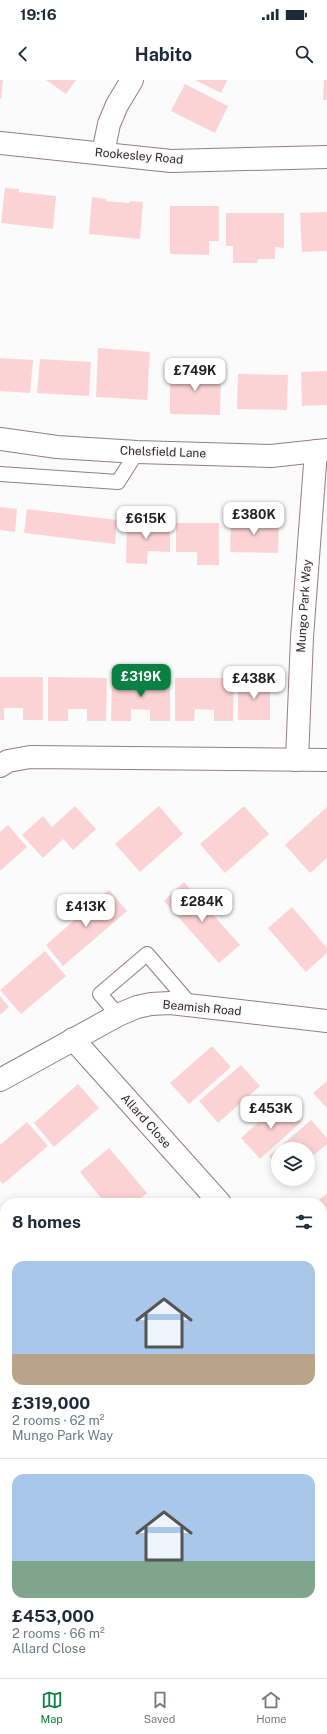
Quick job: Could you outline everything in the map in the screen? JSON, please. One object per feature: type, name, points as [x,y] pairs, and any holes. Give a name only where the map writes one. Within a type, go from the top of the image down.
[{"type":"street","points":[[103,153],[109,124],[117,105],[132,80]]},
{"type":"street","name":"Rookesley Road","points":[[0,143],[171,161],[327,157]]},
{"type":"street","name":"Chelsfield Lane","points":[[0,439],[57,447],[137,452],[271,456],[322,451]]},
{"type":"street","name":"Mungo Park Way","points":[[297,760],[302,637],[322,451]]},
{"type":"street","points":[[0,766],[8,761],[30,757],[327,760]]},
{"type":"street","name":"Beamish Road","points":[[0,1080],[118,1015],[137,1007],[151,1004],[190,1004],[327,1021]]},
{"type":"street","name":"Allard Close","points":[[73,1039],[216,1198]]},
{"type":"lane","points":[[0,474],[118,482],[137,452]]},
{"type":"lane","points":[[118,1015],[100,994],[147,954],[190,1004]]},
{"type":"building","points":[[0,80],[3,80],[1,99],[0,99]]},
{"type":"building","points":[[46,80],[76,80],[66,94]]},
{"type":"building","points":[[195,80],[227,80],[221,93]]},
{"type":"building","points":[[324,80],[327,80],[327,100],[323,100]]},
{"type":"building","points":[[185,84],[228,106],[215,133],[171,111]]},
{"type":"building","points":[[5,188],[19,189],[19,192],[56,196],[53,229],[1,223]]},
{"type":"building","points":[[92,197],[106,199],[106,201],[129,203],[130,201],[143,202],[140,239],[89,234]]},
{"type":"building","points":[[170,206],[219,206],[219,241],[209,241],[209,255],[170,254]]},
{"type":"building","points":[[327,212],[327,251],[302,252],[300,213]]},
{"type":"building","points":[[226,213],[284,213],[284,248],[275,247],[275,259],[258,259],[257,263],[233,263],[233,246],[226,246]]},
{"type":"building","points":[[98,348],[150,352],[147,400],[96,397]]},
{"type":"building","points":[[0,358],[33,360],[30,393],[0,391]]},
{"type":"building","points":[[40,359],[91,362],[89,396],[37,393]]},
{"type":"building","points":[[170,370],[221,371],[220,415],[170,414]]},
{"type":"building","points":[[327,371],[327,405],[302,406],[301,372]]},
{"type":"building","points":[[238,374],[288,375],[287,410],[237,409]]},
{"type":"building","points":[[0,507],[17,509],[15,532],[0,530]]},
{"type":"building","points":[[27,509],[117,520],[115,544],[24,533]]},
{"type":"building","points":[[231,520],[279,521],[278,553],[230,552]]},
{"type":"building","points":[[127,521],[170,523],[170,552],[148,551],[147,564],[126,563]]},
{"type":"building","points":[[176,523],[219,523],[219,565],[197,565],[197,552],[176,552]]},
{"type":"building","points":[[0,677],[43,677],[43,720],[23,720],[23,708],[4,708],[4,720],[0,720]]},
{"type":"building","points":[[48,677],[107,678],[106,721],[87,721],[87,709],[68,709],[68,721],[48,721]]},
{"type":"building","points":[[112,677],[170,678],[170,721],[150,721],[150,710],[131,709],[131,721],[111,721]]},
{"type":"building","points":[[175,678],[234,678],[233,721],[214,721],[214,710],[195,709],[194,721],[175,721]]},
{"type":"building","points":[[238,681],[270,681],[270,720],[238,720]]},
{"type":"building","points":[[75,806],[96,829],[73,850],[63,839],[43,858],[22,835],[43,816],[52,827]]},
{"type":"building","points":[[159,806],[183,834],[140,872],[115,844]]},
{"type":"building","points":[[244,806],[269,834],[225,873],[200,844]]},
{"type":"building","points":[[327,807],[327,858],[310,873],[285,845]]},
{"type":"building","points":[[8,825],[27,847],[0,871],[0,832]]},
{"type":"building","points":[[184,882],[240,945],[219,963],[164,901]]},
{"type":"building","points":[[109,890],[127,911],[63,966],[46,945]]},
{"type":"building","points":[[292,907],[327,948],[327,953],[306,972],[268,928]]},
{"type":"building","points":[[45,951],[66,976],[21,1014],[0,990]]},
{"type":"building","points":[[0,996],[9,1007],[0,1015]]},
{"type":"building","points":[[212,1046],[231,1067],[189,1104],[170,1083]]},
{"type":"building","points":[[241,1065],[260,1086],[218,1123],[199,1101]]},
{"type":"building","points":[[327,1081],[327,1108],[313,1093]]},
{"type":"building","points":[[78,1084],[99,1108],[54,1147],[34,1123]]},
{"type":"building","points":[[282,1101],[301,1122],[279,1142],[271,1142],[271,1149],[260,1159],[241,1138]]},
{"type":"building","points":[[311,1120],[327,1138],[327,1144],[315,1154],[315,1142],[285,1142]]},
{"type":"building","points":[[27,1122],[48,1146],[3,1184],[0,1181],[0,1145]]},
{"type":"building","points":[[109,1148],[147,1193],[141,1198],[101,1198],[80,1172]]},
{"type":"building","points":[[327,1193],[327,1198],[322,1198]]}]
